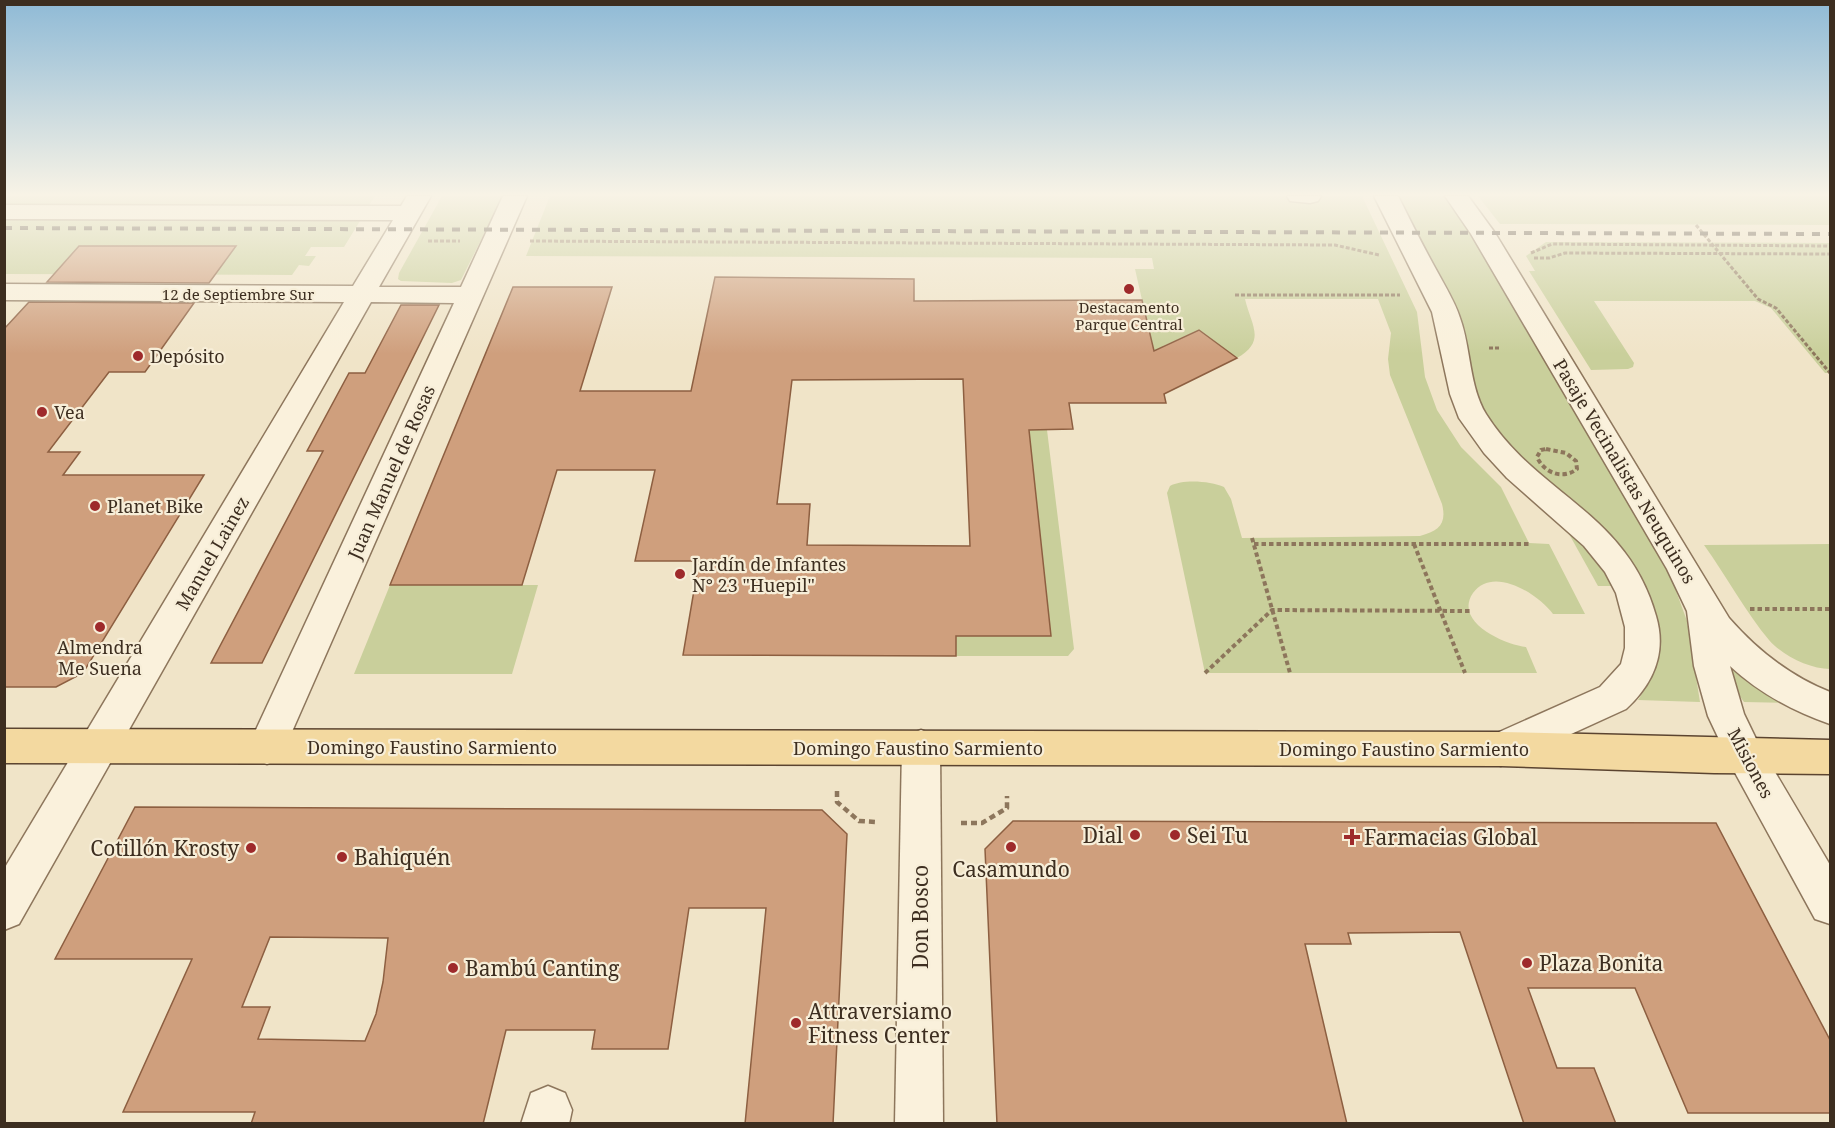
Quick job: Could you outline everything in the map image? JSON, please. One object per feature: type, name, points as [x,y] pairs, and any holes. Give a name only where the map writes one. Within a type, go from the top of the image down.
[{"type":"main road","name":"Domingo Faustino Sarmiento","points":[[4,746],[1501,749],[1746,757],[1830,757]]},
{"type":"street","name":"Manuel Lainez","points":[[4,909],[389,249]]},
{"type":"street","name":"Juan Manuel de Rosas","points":[[267,747],[492,249]]},
{"type":"street","points":[[1413,249],[1446,315],[1454,339],[1461,388],[1475,420],[1508,459],[1581,522],[1604,546],[1628,583],[1641,618],[1644,647],[1642,660],[1638,672],[1624,689],[1614,698],[1501,749]]},
{"type":"street","name":"Pasaje Vecinalistas Neuquinos","points":[[1493,249],[1680,562],[1703,609],[1729,642],[1759,671],[1792,691],[1830,708]]},
{"type":"street","name":"12 de Septiembre Sur","points":[[4,292],[471,295]]},
{"type":"street","name":"Misiones","points":[[1703,609],[1718,692],[1726,716],[1746,757],[1830,904]]},
{"type":"street","name":"Don Bosco","points":[[919,1124],[921,747]]},
{"type":"path","points":[[1352,249],[1385,256]]},
{"type":"path","points":[[1543,249],[1527,257],[1549,258],[1565,253],[1830,254]]},
{"type":"path","points":[[1715,249],[1758,299],[1776,308],[1830,373]]},
{"type":"path","points":[[1235,295],[1410,295]]},
{"type":"path","points":[[1252,538],[1290,673]]},
{"type":"path","points":[[1254,544],[1529,544]]},
{"type":"path","points":[[1413,544],[1465,673]]},
{"type":"path","points":[[1748,609],[1830,609]]},
{"type":"path","points":[[1205,673],[1272,610],[1470,611]]},
{"type":"path","points":[[837,791],[837,802],[859,822],[876,822]]},
{"type":"path","points":[[960,823],[982,823],[1007,808],[1007,796]]},
{"type":"green space","points":[[5,249],[310,249],[305,256],[316,256],[309,266],[299,265],[292,275],[5,274]]},
{"type":"green space","points":[[413,249],[477,249],[461,280],[452,283],[401,281],[398,279]]},
{"type":"green space","points":[[529,249],[1387,249],[1417,312],[1425,377],[1437,410],[1461,447],[1501,487],[1529,543],[1549,544],[1585,614],[1553,614],[1537,598],[1503,582],[1482,585],[1473,593],[1469,604],[1470,613],[1475,622],[1495,637],[1526,647],[1537,673],[1205,673],[1167,493],[1170,486],[1182,482],[1197,482],[1224,487],[1231,499],[1242,538],[1420,536],[1437,529],[1442,522],[1442,504],[1390,375],[1388,359],[1391,333],[1378,299],[1245,299],[1254,332],[1252,345],[1246,352],[1237,358],[1199,330],[1163,346],[1167,360],[1157,366],[1135,269],[1154,269],[1152,258],[526,256]]},
{"type":"green space","points":[[1415,249],[1481,249],[1668,569],[1687,621],[1700,702],[1638,700],[1653,670],[1659,637],[1527,467],[1483,415]]},
{"type":"green space","points":[[1537,249],[1830,249],[1830,373],[1825,373],[1771,308],[1755,301],[1594,301],[1634,363],[1633,367],[1628,369],[1591,370],[1529,271],[1535,271],[1526,256]]},
{"type":"green space","points":[[1029,430],[1047,430],[1074,649],[1068,656],[956,656],[956,636],[1051,635]]},
{"type":"green space","points":[[1559,516],[1617,586],[1598,586]]},
{"type":"green space","points":[[1830,544],[1830,669],[1806,664],[1775,646],[1753,618],[1704,545]]},
{"type":"green space","points":[[390,585],[538,585],[512,674],[354,674]]},
{"type":"green space","points":[[1725,664],[1734,666],[1794,703],[1744,702],[1736,691]]},
{"type":"building","points":[[77,249],[234,249],[209,283],[47,282]]},
{"type":"building","points":[[715,277],[914,279],[914,301],[1142,300],[1154,351],[1199,330],[1237,358],[1164,394],[1166,403],[1069,403],[1073,429],[1029,430],[1051,636],[956,636],[956,656],[683,655],[699,561],[635,561],[655,470],[557,470],[522,585],[390,585],[513,287],[612,287],[580,391],[691,391]],"holes":[[[963,379],[970,546],[807,545],[810,504],[777,504],[792,380]]]},
{"type":"building","points":[[29,302],[194,303],[145,372],[109,372],[48,452],[80,452],[63,475],[204,475],[83,673],[56,687],[4,687],[4,329]]},
{"type":"building","points":[[401,305],[439,305],[262,663],[211,663],[323,451],[307,451],[349,373],[365,373]]},
{"type":"building","points":[[135,807],[822,810],[847,834],[833,1124],[745,1124],[766,908],[689,908],[668,1049],[592,1049],[595,1030],[506,1030],[483,1124],[251,1124],[255,1112],[123,1112],[192,959],[55,959]],"holes":[[[270,937],[388,938],[383,982],[376,1014],[365,1041],[258,1039],[270,1007],[242,1007]]]},
{"type":"building","points":[[1013,821],[1716,823],[1830,1040],[1830,1113],[1688,1113],[1635,988],[1528,988],[1557,1068],[1594,1068],[1616,1124],[1524,1124],[1460,932],[1348,933],[1351,944],[1305,944],[1347,1124],[997,1124],[985,849]]},
{"type":"place","name":"Destacamento Parque Central","points":[[1129,289]]},
{"type":"place","name":"Depósito","points":[[138,356]]},
{"type":"place","name":"Vea","points":[[42,412]]},
{"type":"place","name":"Planet Bike","points":[[95,506]]},
{"type":"place","name":"Jardín de Infantes N° 23 \"Huepil\"","points":[[680,574]]},
{"type":"place","name":"Almendra Me Suena","points":[[100,627]]},
{"type":"place","name":"Dial","points":[[1135,835]]},
{"type":"place","name":"Sei Tu","points":[[1175,835]]},
{"type":"place","name":"Farmacias Global","points":[[1352,837]]},
{"type":"place","name":"Casamundo","points":[[1011,847]]},
{"type":"place","name":"Cotillón Krosty","points":[[251,848]]},
{"type":"place","name":"Bahiquén","points":[[342,857]]},
{"type":"place","name":"Plaza Bonita","points":[[1527,963]]},
{"type":"place","name":"Bambú Canting","points":[[453,968]]},
{"type":"place","name":"Attraversiamo Fitness Center","points":[[796,1023]]}]
